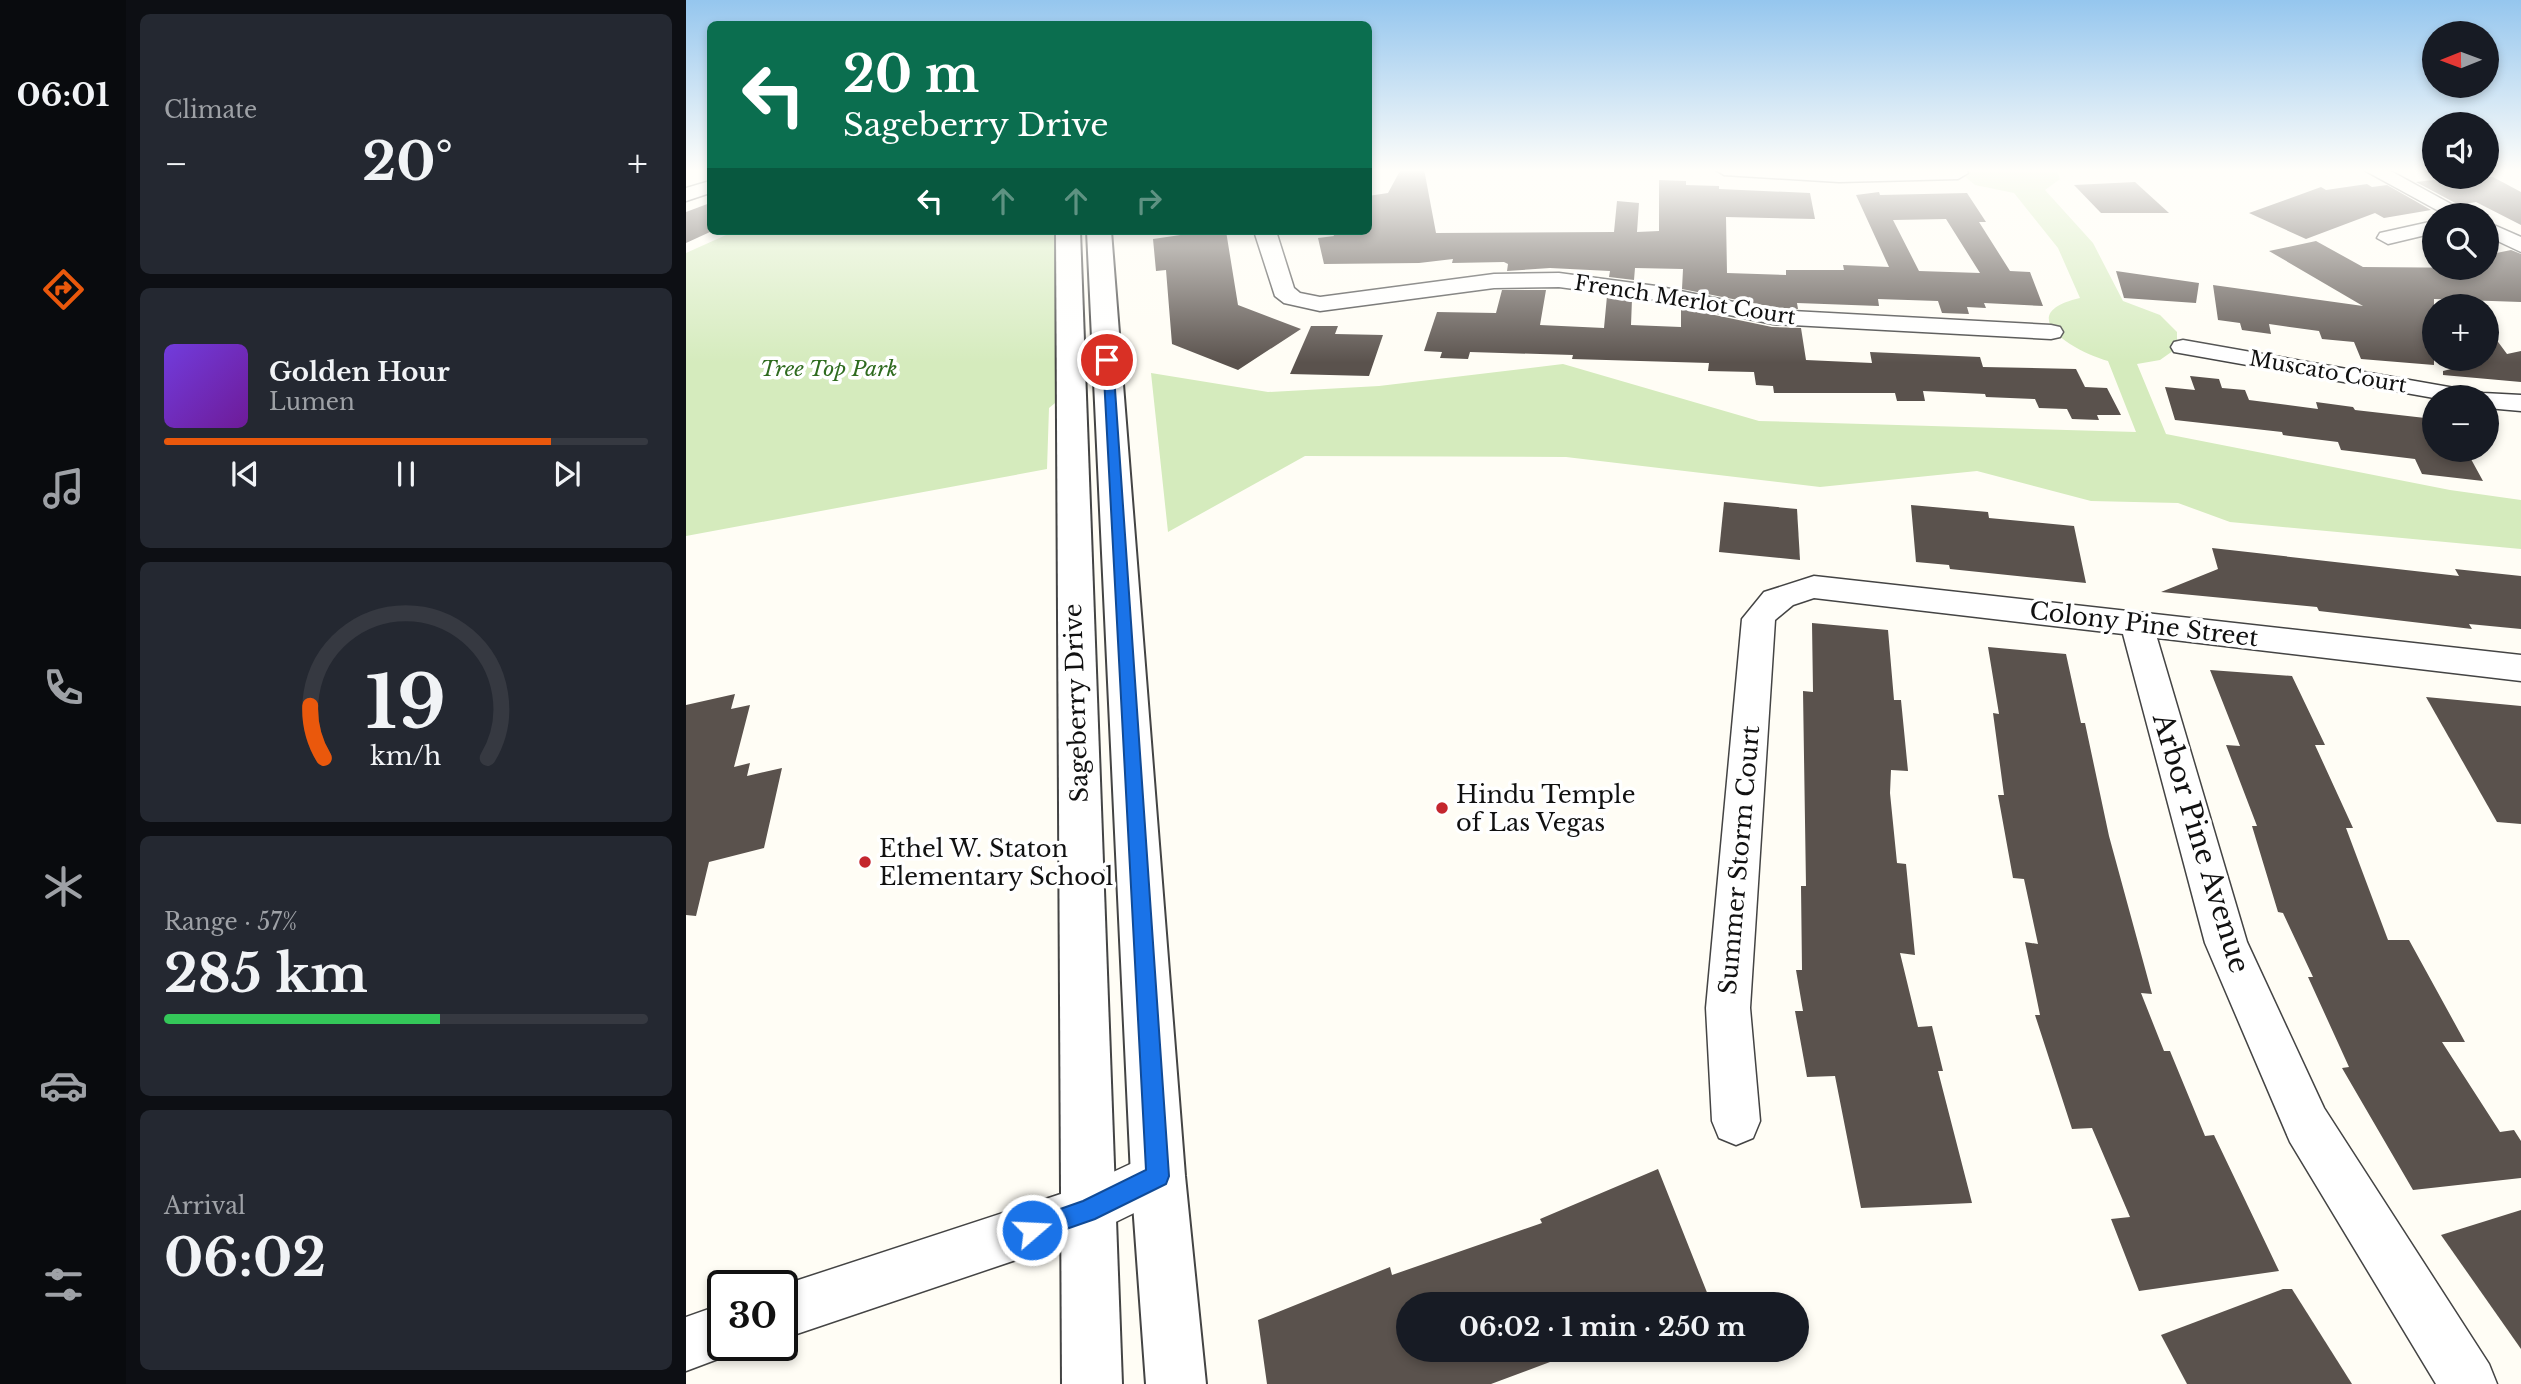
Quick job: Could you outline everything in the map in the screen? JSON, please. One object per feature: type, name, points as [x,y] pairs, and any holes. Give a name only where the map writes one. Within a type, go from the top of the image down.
[{"type":"street","points":[[2388,238],[2406,234]]},
{"type":"street","points":[[2499,234],[2521,245]]},
{"type":"street","name":"Sageberry Drive","points":[[1068,235],[1092,1384]]},
{"type":"street","name":"Sageberry Drive","points":[[1099,235],[1158,1176],[1176,1384]]},
{"type":"street","name":"French Merlot Court","points":[[1266,235],[1283,291],[1292,298],[1320,304],[1494,281],[1559,280],[1656,293],[1713,307],[1773,317],[2051,331]]},
{"type":"street","name":"Muscato Court","points":[[2183,347],[2422,388]]},
{"type":"street","points":[[2499,401],[2521,403]]},
{"type":"street","name":"Colony Pine Street","points":[[1770,603],[1790,591],[1814,587],[2521,668]]},
{"type":"street","name":"Summer Storm Court","points":[[1736,1121],[1728,1007],[1758,619],[1770,603]]},
{"type":"street","name":"Arbor Pine Avenue","points":[[2136,623],[2226,943],[2307,1125],[2469,1384]]},
{"type":"street","points":[[798,1307],[1087,1211],[1158,1176]]},
{"type":"street","points":[[686,1344],[707,1337]]},
{"type":"green space","points":[[2046,234],[2084,234],[2093,243],[2123,301],[2160,315],[2177,332],[2177,348],[2160,360],[2137,364],[2166,434],[2450,490],[2521,500],[2521,549],[2230,522],[2178,503],[2091,501],[1977,471],[1820,487],[1566,457],[1305,456],[1168,532],[1151,373],[1268,392],[1379,386],[1563,364],[1759,421],[2136,432],[2108,361],[2080,350],[2066,341],[2049,323],[2050,313],[2060,305],[2080,298],[2058,248]]},
{"type":"green space","name":"Tree Top Park","points":[[726,235],[1060,235],[1060,399],[1049,408],[1047,469],[686,536],[686,253]]},
{"type":"building","points":[[686,234],[707,234],[686,243]]},
{"type":"building","points":[[1372,234],[1726,234],[1727,273],[1786,275],[1786,270],[1844,270],[1843,265],[1889,267],[1874,234],[1900,234],[1919,271],[1980,273],[1955,234],[1986,234],[2010,271],[2030,272],[2043,306],[1984,303],[1986,308],[1967,307],[1969,314],[1942,313],[1938,301],[1878,299],[1879,306],[1797,303],[1798,309],[1773,307],[1682,289],[1683,269],[1635,268],[1634,280],[1609,277],[1610,271],[1550,268],[1507,271],[1508,264],[1504,262],[1452,263],[1453,259],[1419,263],[1324,264],[1318,238]]},
{"type":"building","points":[[2294,234],[2320,234],[2306,239]]},
{"type":"building","points":[[1180,235],[1227,235],[1238,305],[1301,329],[1238,370],[1172,344],[1166,270],[1156,271],[1153,239]]},
{"type":"building","points":[[2316,241],[2363,267],[2422,267],[2422,280],[2499,280],[2499,252],[2511,250],[2521,254],[2521,302],[2499,301],[2499,294],[2422,294],[2422,364],[2361,359],[2354,342],[2322,339],[2319,331],[2269,324],[2271,334],[2242,330],[2240,323],[2218,320],[2213,285],[2363,306],[2269,251]]},
{"type":"building","points":[[2116,271],[2199,283],[2196,303],[2124,298]]},
{"type":"building","points":[[1502,290],[1546,290],[1540,325],[1604,328],[1607,296],[1632,299],[1631,325],[1681,327],[1681,308],[1772,327],[1801,328],[1806,360],[1872,363],[1870,352],[1980,357],[1983,367],[2076,369],[2085,387],[2107,388],[2121,415],[2097,415],[2099,420],[2072,419],[2067,409],[2039,408],[2035,399],[1986,397],[1985,394],[1923,391],[1925,401],[1897,401],[1895,393],[1774,393],[1773,386],[1756,385],[1754,372],[1708,371],[1709,363],[1572,359],[1573,355],[1470,352],[1468,359],[1440,358],[1442,352],[1424,351],[1437,312],[1496,313]]},
{"type":"building","points":[[1311,326],[1338,326],[1335,334],[1383,335],[1369,376],[1290,374]]},
{"type":"building","points":[[2499,343],[2507,354],[2521,351],[2521,382],[2443,375],[2443,371],[2499,371]]},
{"type":"building","points":[[2190,376],[2219,379],[2222,388],[2245,390],[2249,400],[2318,409],[2316,402],[2353,407],[2355,410],[2422,418],[2422,462],[2473,462],[2483,481],[2422,474],[2415,459],[2341,450],[2338,442],[2283,435],[2282,432],[2175,420],[2165,387],[2195,390]]},
{"type":"building","points":[[1724,502],[1797,509],[1800,560],[1719,552]]},
{"type":"building","points":[[1911,505],[1988,512],[1989,518],[2074,526],[2086,583],[1950,569],[1949,565],[1916,562]]},
{"type":"building","points":[[2212,548],[2459,576],[2455,569],[2521,576],[2521,629],[2469,624],[2472,629],[2319,611],[2317,607],[2161,592],[2218,569]]},
{"type":"building","points":[[1812,623],[1888,630],[1894,700],[1901,700],[1908,771],[1891,770],[1890,793],[1897,863],[1906,864],[1915,955],[1900,953],[1918,1027],[1932,1026],[1943,1071],[1938,1071],[1972,1203],[1861,1208],[1835,1076],[1807,1077],[1795,1011],[1803,1011],[1796,970],[1802,970],[1801,886],[1806,886],[1803,691],[1813,692]]},
{"type":"building","points":[[1988,647],[2066,654],[2081,723],[2085,723],[2109,836],[2152,994],[2141,993],[2164,1051],[2170,1051],[2205,1136],[2214,1135],[2279,1271],[2139,1291],[2111,1219],[2130,1217],[2092,1128],[2072,1129],[2035,1015],[2040,1015],[2025,942],[2038,944],[2024,879],[2013,878],[1998,795],[2004,795],[1993,713],[1999,714]]},
{"type":"building","points":[[2210,670],[2292,676],[2325,745],[2315,745],[2353,828],[2346,828],[2388,940],[2409,940],[2465,1042],[2442,1042],[2500,1132],[2514,1130],[2521,1141],[2521,1178],[2413,1190],[2342,1068],[2349,1067],[2308,977],[2313,977],[2283,913],[2278,912],[2252,826],[2257,826],[2226,745],[2240,746]]},
{"type":"building","points":[[735,694],[731,709],[750,705],[734,767],[750,763],[747,776],[782,768],[764,848],[709,862],[696,916],[686,915],[686,705]]},
{"type":"building","points":[[2426,697],[2521,706],[2521,824],[2497,822]]},
{"type":"building","points":[[1658,1169],[1707,1292],[1396,1292],[1396,1362],[1550,1362],[1491,1384],[1267,1384],[1258,1320],[1390,1267],[1392,1275],[1542,1223],[1540,1219]]},
{"type":"building","points":[[2521,1210],[2521,1349],[2441,1235]]},
{"type":"building","points":[[2283,1289],[2292,1289],[2352,1384],[2187,1384],[2161,1335]]},
{"type":"place","name":"Hindu Temple of Las Vegas","points":[[1442,808]]},
{"type":"place","name":"Ethel W. Staton Elementary School","points":[[865,862]]},
{"type":"route","points":[[1032,1230],[1087,1211],[1158,1176],[1107,360]]}]
